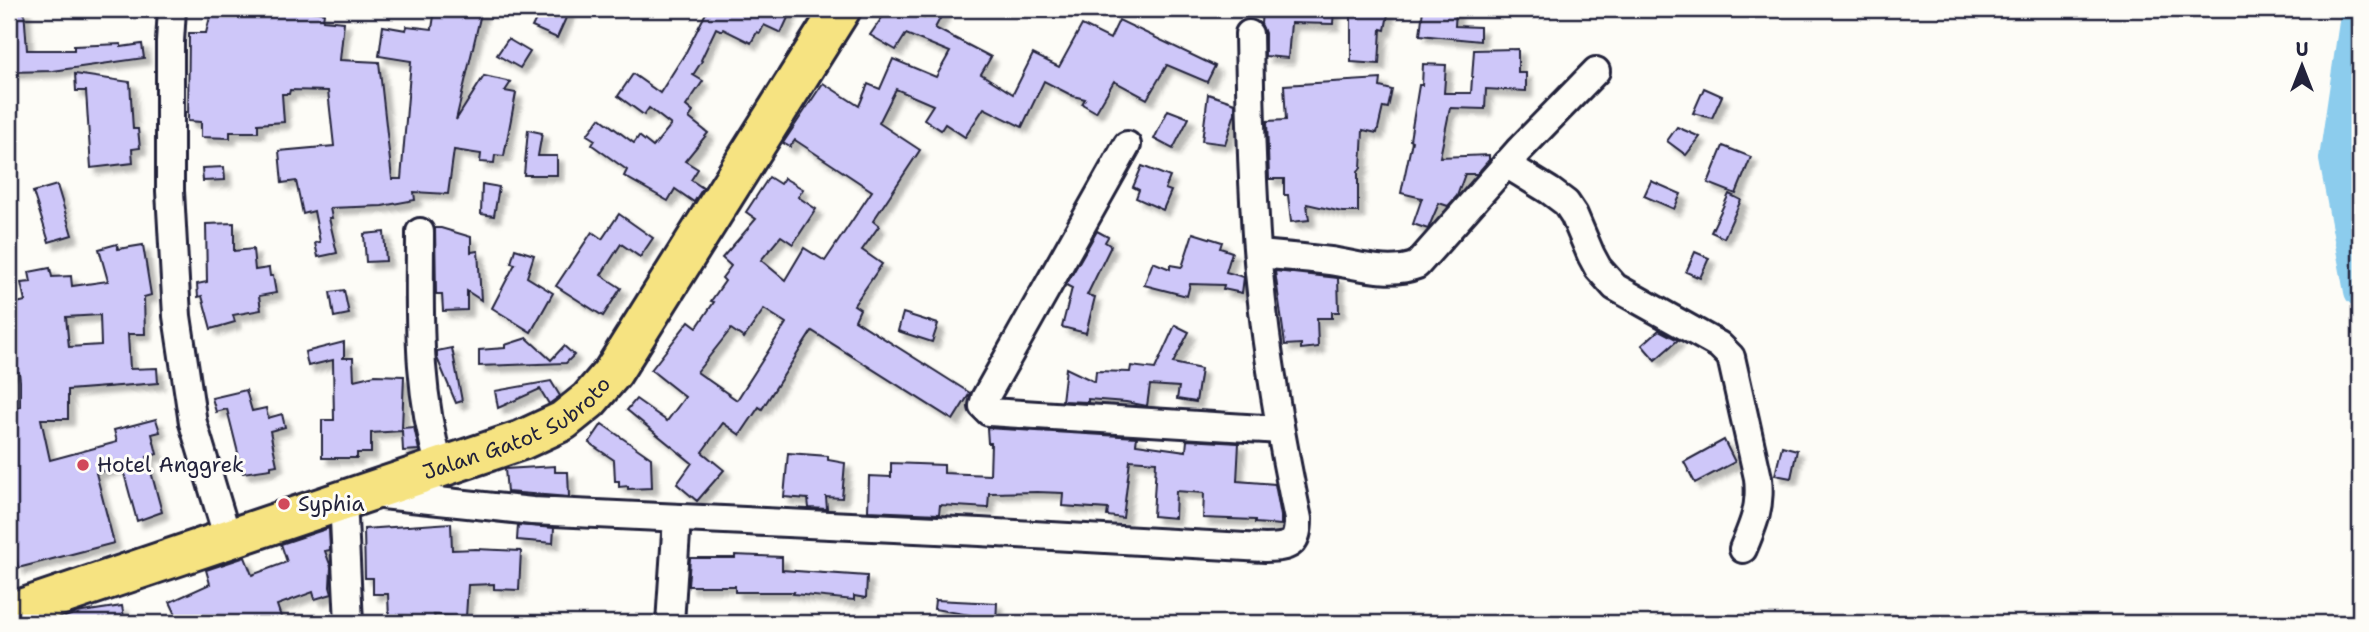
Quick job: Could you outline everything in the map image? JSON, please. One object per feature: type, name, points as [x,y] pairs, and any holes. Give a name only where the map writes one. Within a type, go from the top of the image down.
[{"type":"highway","name":"Jalan Gatot Subroto","points":[[9,613],[522,440],[563,421],[589,400],[613,372],[841,9]]},
{"type":"street","points":[[172,9],[170,191],[177,316],[193,424],[228,539]]},
{"type":"street","points":[[349,623],[354,496],[532,511],[1265,548],[1284,547],[1293,542],[1298,534],[1298,519],[1280,430],[1258,254],[1252,167],[1249,34]]},
{"type":"street","points":[[1258,254],[1389,271],[1417,265],[1506,164],[1596,71]]},
{"type":"street","points":[[1127,145],[985,398],[983,406],[989,412],[1280,430]]},
{"type":"street","points":[[1506,164],[1566,203],[1591,255],[1615,287],[1719,345],[1731,357],[1760,498],[1755,520],[1743,549]]},
{"type":"street","points":[[420,232],[420,360],[424,403],[440,467]]},
{"type":"street","points":[[670,623],[677,518]]},
{"type":"building","points":[[9,9],[24,9],[27,50],[74,50],[74,46],[121,44],[121,47],[142,44],[144,58],[53,71],[9,72]]},
{"type":"building","points":[[212,9],[275,9],[295,13],[297,9],[324,13],[323,20],[344,22],[340,60],[379,62],[392,179],[401,179],[411,61],[379,56],[383,26],[406,30],[407,26],[432,29],[435,9],[482,9],[456,120],[484,76],[511,82],[505,91],[516,93],[504,156],[495,155],[494,163],[480,162],[481,154],[454,150],[448,194],[414,192],[415,200],[382,206],[330,208],[332,218],[329,218],[337,253],[318,257],[315,243],[320,242],[314,211],[303,214],[296,181],[282,183],[279,151],[334,146],[328,91],[290,90],[289,94],[282,94],[284,122],[258,124],[258,132],[230,132],[230,138],[201,137],[201,122],[188,121],[189,33],[206,33]]},
{"type":"building","points":[[541,9],[570,9],[557,38],[532,27]]},
{"type":"building","points":[[708,9],[792,9],[781,33],[764,25],[751,43],[716,28],[693,75],[703,81],[686,106],[693,112],[689,118],[708,133],[685,161],[698,169],[691,180],[703,188],[694,202],[675,189],[668,201],[624,176],[627,170],[592,145],[595,140],[587,135],[600,118],[634,143],[639,136],[653,147],[671,125],[649,108],[644,115],[618,96],[633,74],[660,93],[686,52]]},
{"type":"building","points":[[888,9],[907,9],[924,18],[929,9],[945,9],[935,28],[991,57],[981,74],[1013,94],[1033,54],[1059,67],[1082,25],[1110,39],[1119,20],[1215,66],[1207,82],[1167,65],[1147,99],[1114,81],[1096,112],[1082,104],[1085,99],[1044,81],[1022,127],[984,108],[965,137],[945,124],[941,130],[924,119],[933,105],[896,89],[879,123],[920,150],[873,221],[879,226],[862,250],[882,264],[854,305],[860,309],[855,320],[970,393],[953,420],[812,331],[762,409],[759,407],[740,435],[723,423],[702,452],[724,470],[697,501],[677,484],[692,463],[627,410],[636,399],[667,421],[685,397],[651,370],[689,321],[697,327],[714,302],[711,301],[725,281],[722,278],[731,266],[722,258],[756,219],[746,212],[769,177],[780,184],[784,178],[803,189],[798,197],[816,209],[793,244],[781,236],[761,260],[785,280],[804,248],[825,261],[872,191],[795,140],[790,147],[783,143],[823,83],[859,106],[868,84],[880,89],[893,59],[936,77],[950,52],[906,34],[896,50],[870,35]],"holes":[[[764,309],[786,323],[737,400],[697,372],[731,329],[744,338]]]},
{"type":"building","points":[[1262,9],[1334,9],[1333,24],[1291,23],[1288,58],[1265,56]]},
{"type":"building","points":[[1373,9],[1389,9],[1385,30],[1381,29],[1379,64],[1351,62],[1351,12],[1373,12]]},
{"type":"building","points":[[1423,9],[1456,9],[1455,26],[1480,27],[1480,41],[1420,35]]},
{"type":"building","points":[[508,39],[530,52],[520,68],[497,55]]},
{"type":"building","points":[[1518,49],[1518,73],[1526,73],[1526,91],[1486,89],[1485,109],[1450,108],[1440,157],[1489,155],[1489,160],[1477,174],[1465,174],[1457,196],[1448,206],[1439,203],[1428,229],[1413,224],[1422,198],[1401,193],[1412,141],[1410,140],[1419,85],[1422,85],[1423,64],[1446,65],[1444,93],[1471,93],[1474,50]]},
{"type":"building","points":[[75,74],[130,82],[133,129],[138,129],[140,148],[132,149],[133,163],[91,168],[86,91],[76,91]]},
{"type":"building","points":[[1381,79],[1380,87],[1392,90],[1388,108],[1383,107],[1377,133],[1363,130],[1361,168],[1358,172],[1358,212],[1342,212],[1307,204],[1309,220],[1291,222],[1288,195],[1284,195],[1284,179],[1269,179],[1267,121],[1286,120],[1284,85]]},
{"type":"building","points":[[1704,88],[1722,96],[1712,118],[1693,113]]},
{"type":"building","points":[[1208,94],[1235,103],[1235,113],[1225,144],[1202,141]]},
{"type":"building","points":[[1168,110],[1189,118],[1173,149],[1154,139]]},
{"type":"building","points":[[1677,127],[1700,137],[1686,155],[1667,141]]},
{"type":"building","points":[[528,130],[542,133],[538,156],[557,156],[557,175],[524,175]]},
{"type":"building","points":[[1723,146],[1751,157],[1736,194],[1708,183]]},
{"type":"building","points":[[1142,166],[1170,177],[1165,189],[1171,191],[1163,210],[1136,198],[1139,190],[1133,187]]},
{"type":"building","points":[[224,167],[225,180],[203,181],[202,168]]},
{"type":"building","points":[[1651,181],[1681,194],[1674,209],[1644,196]]},
{"type":"building","points":[[482,184],[499,187],[494,216],[481,214]]},
{"type":"building","points":[[57,185],[72,235],[49,242],[33,192]]},
{"type":"building","points":[[1729,194],[1741,200],[1724,238],[1711,232]]},
{"type":"building","points":[[619,214],[653,238],[640,257],[621,244],[601,275],[621,288],[603,316],[556,286],[592,232],[602,239]]},
{"type":"building","points":[[234,223],[234,251],[253,249],[255,270],[269,268],[276,293],[259,296],[261,310],[233,315],[235,322],[211,329],[202,296],[198,297],[197,284],[207,282],[206,224]]},
{"type":"building","points":[[435,228],[471,237],[471,252],[478,251],[481,300],[467,291],[467,310],[443,311],[442,294],[436,294]]},
{"type":"building","points":[[1097,231],[1108,237],[1105,242],[1111,246],[1087,295],[1095,297],[1086,333],[1062,327],[1072,288],[1066,285]]},
{"type":"building","points":[[384,232],[386,261],[366,262],[364,234]]},
{"type":"building","points":[[1193,233],[1222,242],[1220,248],[1232,252],[1226,272],[1244,277],[1242,293],[1223,289],[1224,285],[1190,284],[1187,296],[1144,285],[1153,262],[1170,269],[1170,265],[1182,267]]},
{"type":"building","points":[[117,244],[118,249],[143,245],[151,295],[144,297],[145,334],[128,334],[130,369],[157,368],[158,383],[68,390],[68,419],[41,419],[50,460],[117,442],[114,430],[156,419],[160,432],[152,434],[157,454],[147,457],[162,512],[137,521],[122,466],[96,473],[114,543],[18,568],[9,527],[9,408],[20,407],[20,381],[19,372],[9,373],[9,305],[25,301],[21,283],[31,282],[29,272],[50,268],[52,277],[71,276],[72,286],[108,281],[99,249]],"holes":[[[100,315],[101,345],[69,347],[66,317]]]},
{"type":"building","points":[[515,249],[534,255],[527,277],[553,293],[531,332],[492,308],[515,264],[511,263]]},
{"type":"building","points":[[1695,252],[1709,258],[1700,278],[1686,272]]},
{"type":"building","points":[[1275,271],[1338,278],[1339,312],[1332,312],[1332,318],[1317,318],[1318,347],[1301,349],[1301,344],[1285,345]]},
{"type":"building","points":[[344,290],[349,314],[334,317],[330,292]]},
{"type":"building","points":[[903,313],[938,324],[932,342],[898,331]]},
{"type":"building","points":[[1175,325],[1189,332],[1173,363],[1201,369],[1196,402],[1177,399],[1179,387],[1150,385],[1147,406],[1088,399],[1088,402],[1062,401],[1066,368],[1095,382],[1096,371],[1130,372],[1131,366],[1155,369]]},
{"type":"building","points":[[1659,330],[1678,340],[1655,360],[1642,345]]},
{"type":"building","points":[[527,338],[551,360],[564,346],[574,355],[566,363],[479,366],[479,350],[505,348],[505,345]]},
{"type":"building","points":[[344,342],[344,358],[353,358],[354,380],[375,375],[404,376],[402,428],[414,427],[419,450],[403,451],[402,431],[371,433],[371,453],[357,453],[357,458],[322,458],[322,420],[334,420],[333,360],[308,366],[305,352]]},
{"type":"building","points":[[452,348],[462,401],[456,403],[437,358],[437,351]]},
{"type":"building","points":[[551,381],[560,396],[549,404],[540,389],[498,408],[495,391]]},
{"type":"building","points":[[246,390],[252,411],[266,408],[268,418],[282,414],[285,427],[270,431],[277,465],[271,466],[271,469],[243,473],[227,409],[216,412],[212,398]]},
{"type":"building","points":[[602,424],[651,458],[652,488],[619,487],[619,481],[615,481],[614,460],[589,443]]},
{"type":"building","points":[[987,428],[1137,437],[1136,444],[1186,451],[1187,440],[1239,443],[1237,481],[1275,484],[1281,525],[1255,523],[1255,520],[1203,518],[1204,493],[1176,491],[1175,518],[1153,516],[1156,462],[1130,460],[1123,518],[1107,516],[1108,509],[1062,506],[1063,493],[1037,492],[989,493],[988,508],[940,505],[939,514],[868,511],[869,476],[891,477],[891,463],[944,465],[944,473],[990,475],[991,443],[988,443]]},
{"type":"building","points":[[1724,440],[1735,462],[1695,483],[1684,462]]},
{"type":"building","points":[[1782,446],[1797,450],[1791,478],[1775,475]]},
{"type":"building","points":[[788,453],[828,456],[828,460],[845,463],[842,498],[826,497],[827,509],[809,508],[808,499],[784,497]]},
{"type":"building","points":[[555,466],[555,472],[568,472],[569,497],[507,492],[505,469]]},
{"type":"building","points":[[451,523],[452,550],[521,551],[519,590],[494,589],[494,584],[468,585],[466,617],[434,615],[435,619],[389,620],[388,594],[373,594],[373,578],[365,578],[364,529]]},
{"type":"building","points":[[518,525],[554,528],[553,543],[517,540]]},
{"type":"building","points":[[329,528],[330,550],[325,551],[331,567],[332,594],[315,599],[313,592],[277,605],[283,623],[180,623],[170,602],[210,584],[206,570],[245,557],[252,575],[287,562],[281,544]]},
{"type":"building","points":[[735,555],[782,557],[782,570],[867,576],[866,598],[854,596],[854,600],[793,594],[794,592],[735,592],[735,586],[688,586],[690,558],[735,558]]},
{"type":"building","points":[[935,600],[997,603],[996,623],[969,623],[970,615],[934,609]]},
{"type":"building","points":[[122,606],[125,623],[66,623],[65,617],[76,613]]},
{"type":"waterway","points":[[2357,9],[2335,159],[2360,291]]},
{"type":"place","name":"Hotel Anggrek","points":[[83,465]]},
{"type":"place","name":"Syphia","points":[[284,504]]}]
